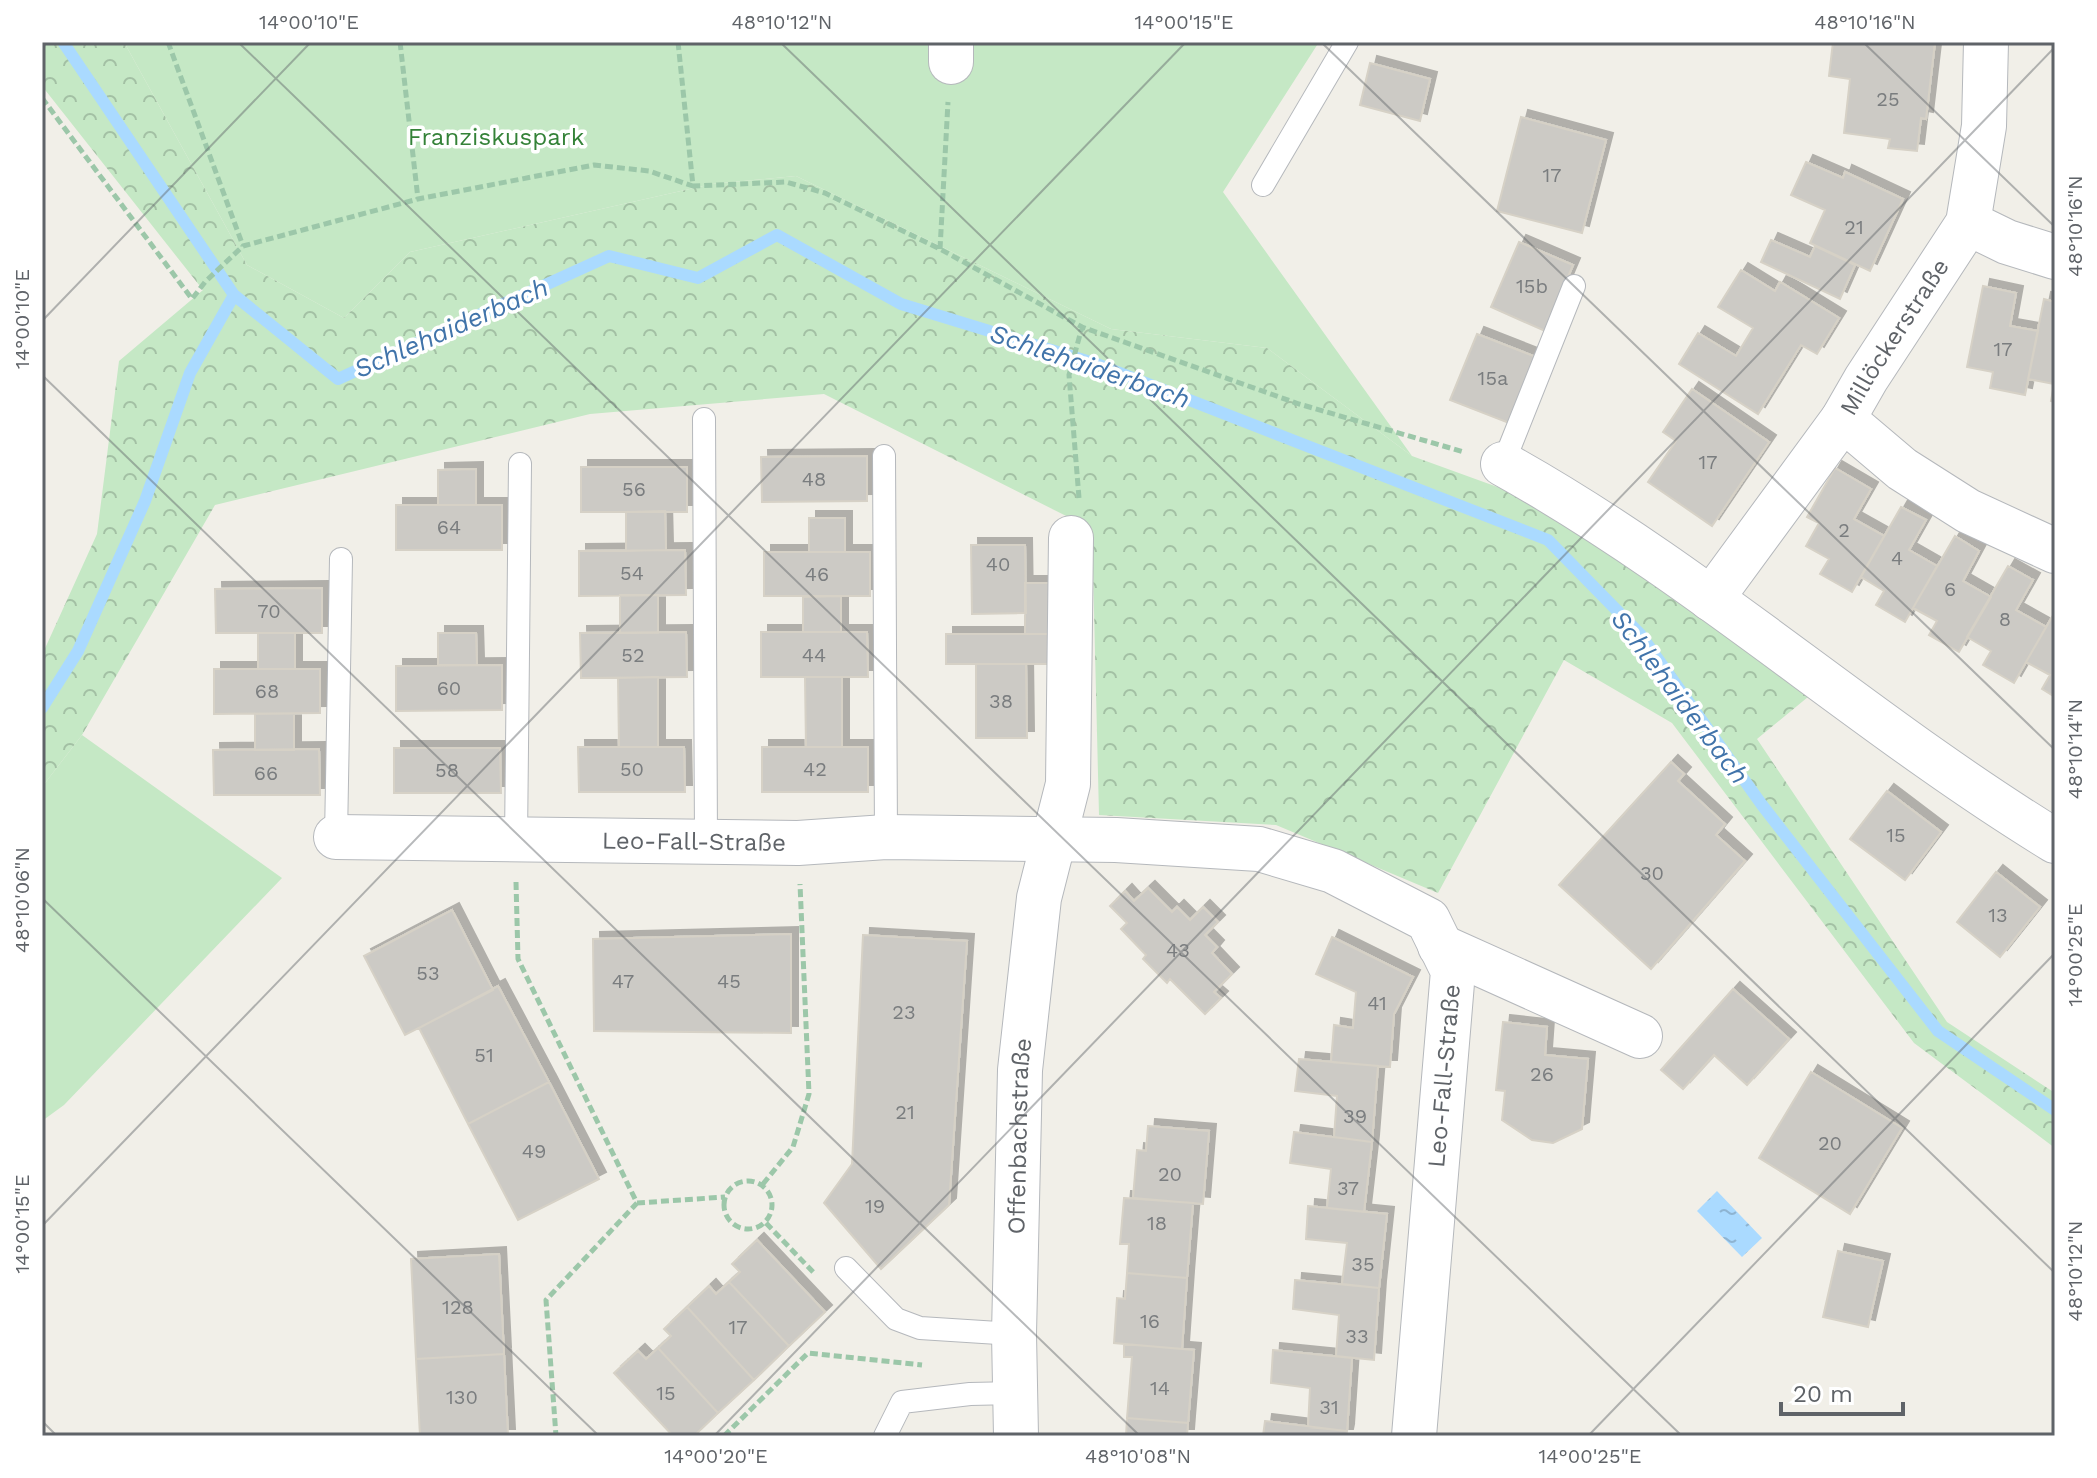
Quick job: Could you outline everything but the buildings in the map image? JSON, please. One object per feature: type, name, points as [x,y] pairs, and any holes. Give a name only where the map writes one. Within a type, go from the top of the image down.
[{"type":"street","name":"Millöckerstraße","points":[[1711,599],[1843,419],[1968,223],[1984,126],[1986,42]]},
{"type":"street","points":[[1968,223],[2007,242],[2055,257]]},
{"type":"street","points":[[1843,419],[1902,469],[1968,511],[2055,551]]},
{"type":"street","points":[[1503,464],[1568,500],[1711,599],[1994,804],[2055,841]]},
{"type":"street","points":[[1052,840],[1068,784],[1071,538]]},
{"type":"street","name":"Leo-Fall-Straße","points":[[336,837],[798,843],[886,837],[1116,840],[1259,849],[1333,871],[1428,920],[1453,971],[1414,1436]]},
{"type":"street","name":"Offenbachstraße","points":[[1016,1436],[1014,1334],[1020,1070],[1039,898],[1052,840]]},
{"type":"street","points":[[1440,946],[1640,1036]]},
{"type":"lane","points":[[1263,185],[1347,42]]},
{"type":"lane","points":[[1503,464],[1574,286]]},
{"type":"lane","points":[[704,419],[706,841]]},
{"type":"lane","points":[[884,456],[886,837]]},
{"type":"lane","points":[[516,841],[520,464]]},
{"type":"lane","points":[[336,837],[341,559]]},
{"type":"lane","points":[[846,1268],[896,1319],[920,1328],[1014,1334]]},
{"type":"lane","points":[[885,1436],[902,1402],[970,1394],[1015,1393]]},
{"type":"path","points":[[168,42],[243,246]]},
{"type":"path","points":[[400,42],[418,199]]},
{"type":"path","points":[[678,42],[693,186]]},
{"type":"path","points":[[940,249],[951,52]]},
{"type":"path","points":[[42,98],[192,299],[205,282],[243,246],[418,199],[594,165],[649,171],[693,186],[786,182],[825,193],[940,249],[1082,327],[1299,404],[1503,464]]},
{"type":"path","points":[[1071,538],[1079,501],[1069,375],[1082,327]]},
{"type":"path","points":[[516,841],[518,959],[637,1203]]},
{"type":"path","points":[[763,1184],[793,1147],[809,1094],[798,843]]},
{"type":"path","points":[[748,1180],[763,1184],[773,1205],[766,1223],[749,1230],[731,1223],[723,1206],[725,1197],[730,1188],[748,1180]]},
{"type":"path","points":[[556,1436],[546,1300],[637,1203],[725,1197]]},
{"type":"path","points":[[724,1436],[808,1353],[927,1365]]},
{"type":"green space","points":[[42,42],[124,42],[247,265],[344,318],[410,252],[712,184],[796,176],[1111,329],[1267,348],[1412,456],[1525,497],[1814,692],[1757,739],[1947,1022],[2055,1093],[2055,1148],[1914,1043],[1672,723],[1564,660],[1438,893],[1276,825],[1099,815],[1092,529],[824,394],[590,414],[215,505],[82,735],[42,787],[42,655],[97,534],[119,361],[203,290],[42,86]]},
{"type":"green space","name":"Franziskuspark","points":[[124,42],[1319,42],[1223,192],[1412,456],[1267,348],[1111,329],[796,176],[712,184],[410,252],[344,318],[247,265]]},
{"type":"green space","points":[[82,735],[282,878],[64,1105],[42,1121],[42,787]]},
{"type":"water","points":[[1717,1191],[1762,1238],[1742,1257],[1697,1211]]},
{"type":"waterway","name":"Schlehaiderbach","points":[[63,42],[234,295],[338,379],[609,256],[698,278],[777,235],[901,304],[1097,364],[1548,540],[1640,634],[1762,805],[1938,1031],[2055,1110]]},
{"type":"waterway","points":[[42,708],[78,651],[145,501],[190,373],[234,295]]}]
